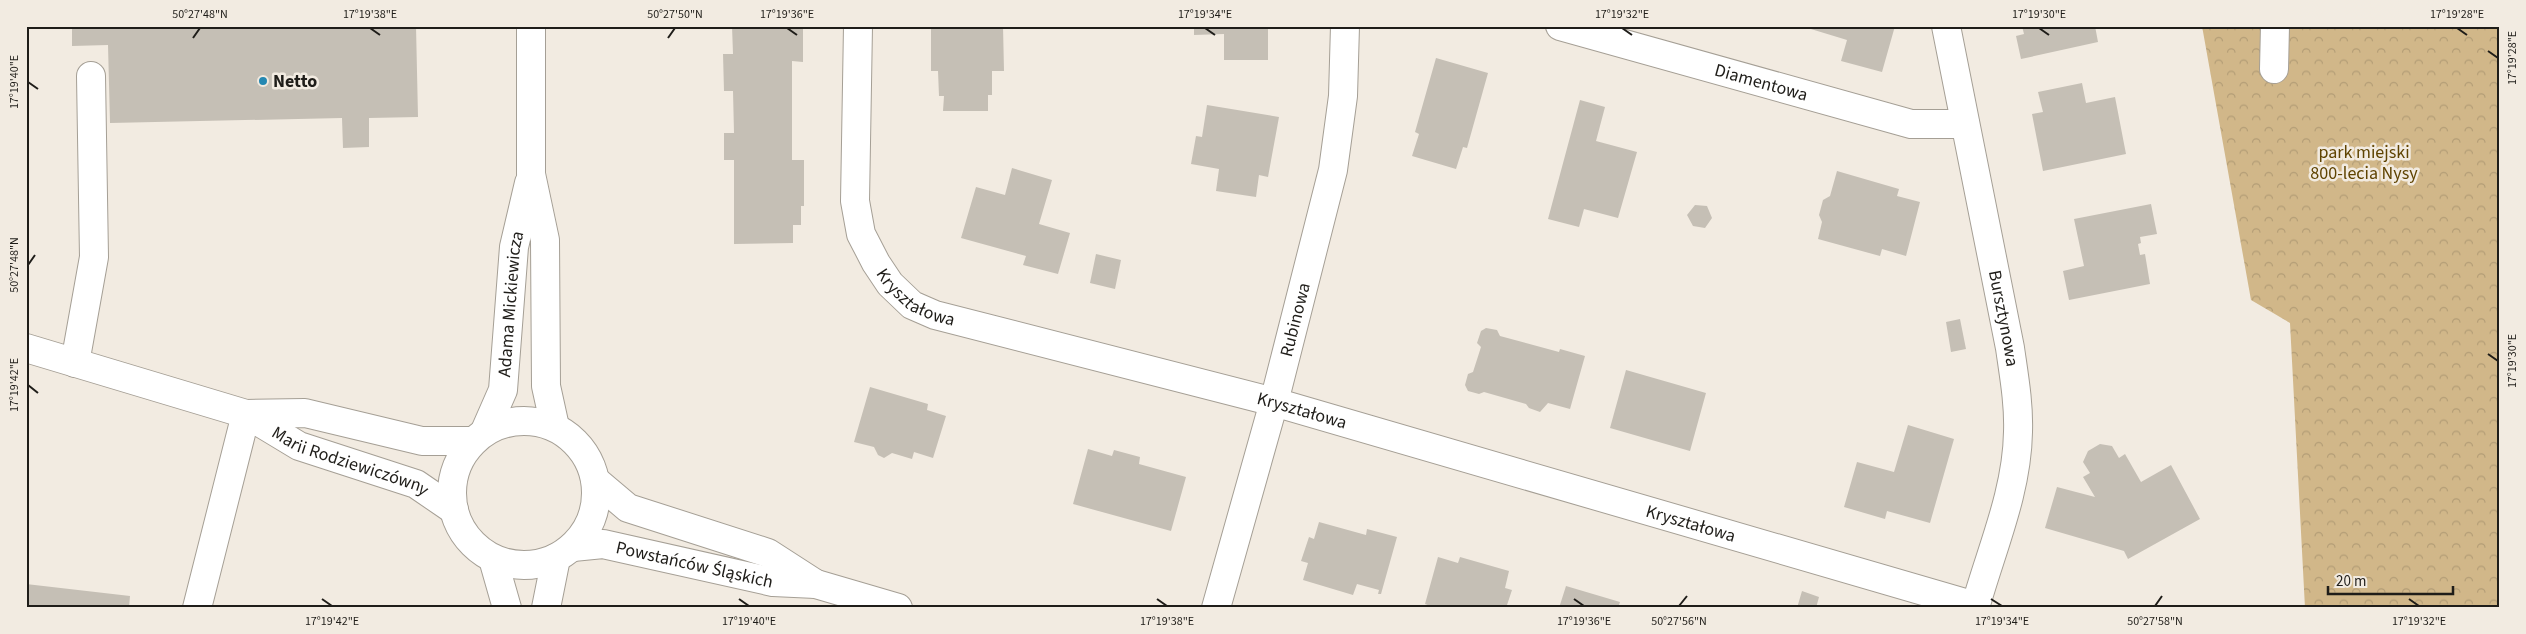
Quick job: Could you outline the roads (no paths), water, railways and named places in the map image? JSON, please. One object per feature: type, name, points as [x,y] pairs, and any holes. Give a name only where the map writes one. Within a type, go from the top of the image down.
[{"type":"street","name":"Adama Mickiewicza","points":[[531,26],[531,174],[545,240],[546,386],[555,427]]},
{"type":"street","name":"Kryształowa","points":[[858,26],[855,200],[861,234],[876,263],[890,284],[912,305],[935,315],[1274,402],[1975,607]]},
{"type":"street","name":"Rubinowa","points":[[1216,608],[1274,402],[1333,170],[1343,96],[1345,26]]},
{"type":"street","name":"Diamentowa","points":[[1560,26],[1911,124],[1965,124]]},
{"type":"street","name":"Bursztynowa","points":[[1946,26],[2010,348],[2018,400],[2018,434],[2012,488],[1975,607]]},
{"type":"street","points":[[2274,69],[2275,26]]},
{"type":"street","points":[[75,363],[94,257],[91,76]]},
{"type":"street","name":"Adama Mickiewicza","points":[[479,436],[503,390],[514,247],[531,174]]},
{"type":"street","name":"Marii Rodziewiczówny","points":[[26,348],[246,414],[299,446],[416,484],[454,510]]},
{"type":"street","name":"Marii Rodziewiczówny","points":[[246,414],[305,413],[422,441],[479,436]]},
{"type":"street","points":[[197,608],[246,414]]},
{"type":"street","points":[[532,420],[555,427],[575,440],[589,459],[596,481],[593,517],[585,533],[564,553],[535,565],[521,565],[494,559],[476,547],[462,530],[454,510],[452,485],[459,462],[479,436],[508,422],[532,420]]},
{"type":"street","name":"Powstańców Śląskich","points":[[596,481],[628,508],[768,553],[816,584]]},
{"type":"street","name":"Powstańców Śląskich","points":[[564,553],[603,544],[773,582],[816,584],[898,608]]},
{"type":"street","points":[[546,608],[564,553]]},
{"type":"street","points":[[494,559],[507,608]]},
{"type":"place","name":"Netto","points":[[263,81]]},
{"type":"park label","name":"park miejski 800-lecia Nysy","points":[[2364,162]]}]
